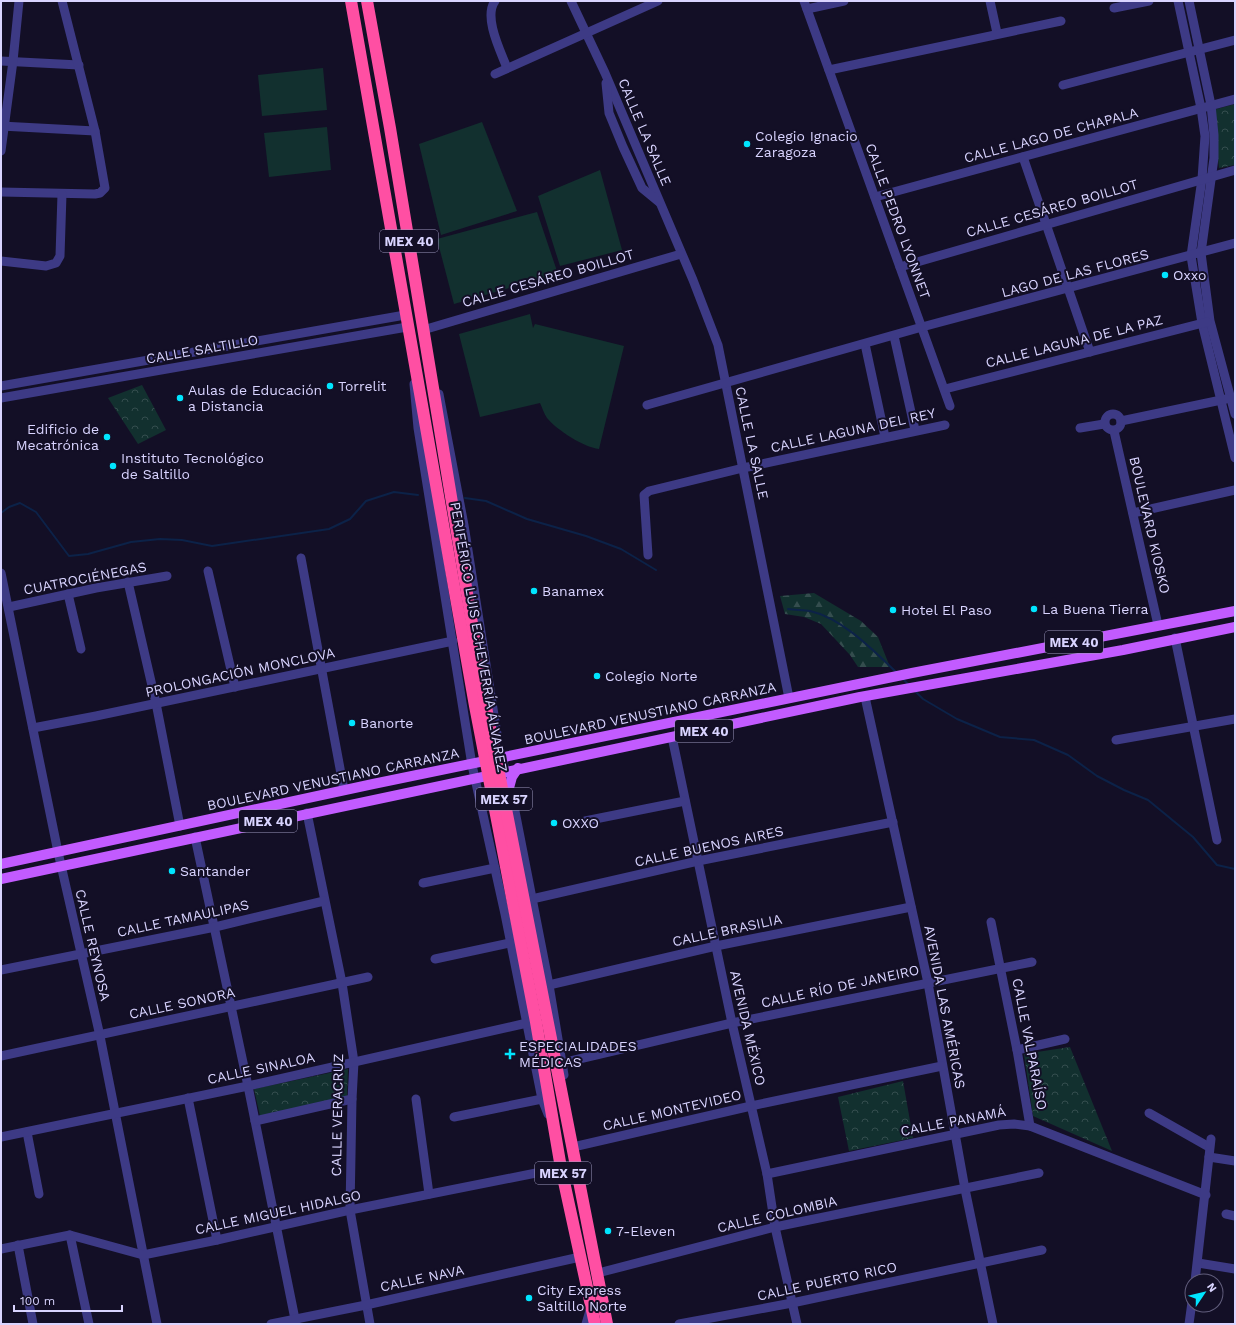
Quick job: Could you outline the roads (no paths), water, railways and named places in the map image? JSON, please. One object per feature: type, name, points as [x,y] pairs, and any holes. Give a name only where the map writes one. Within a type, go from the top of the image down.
[{"type":"highway","name":"PERIFÉRICO LUIS ECHEVERRÍA ÁLVAREZ","points":[[351,1],[415,371],[485,702],[555,1135],[595,1324]]},
{"type":"highway","name":"PERIFÉRICO LUIS ECHEVERRÍA ÁLVAREZ","points":[[367,1],[411,249],[458,576]]},
{"type":"highway","points":[[364,73],[370,76],[390,128]]},
{"type":"highway","points":[[407,327],[409,302],[407,274],[411,249]]},
{"type":"highway","name":"PERIFÉRICO LUIS ECHEVERRÍA ÁLVAREZ","points":[[537,1022],[562,1094],[607,1324]]},
{"type":"main road","name":"BOULEVARD VENUSTIANO CARRANZA","points":[[1,864],[344,790],[789,698],[1235,611]]},
{"type":"main road","name":"BOULEVARD VENUSTIANO CARRANZA","points":[[1,879],[475,777],[865,697],[1123,650],[1175,638],[1235,627]]},
{"type":"main road","points":[[509,788],[512,777],[518,768]]},
{"type":"street","points":[[1,151],[19,1]]},
{"type":"street","points":[[1,192],[96,194],[102,191],[105,183],[95,131],[62,1]]},
{"type":"street","points":[[495,1],[491,9],[494,36],[507,68]]},
{"type":"street","name":"CALLE LA SALLE","points":[[571,1],[605,73],[609,113],[623,147],[642,188],[659,202],[718,345],[789,698]]},
{"type":"street","points":[[495,74],[658,1]]},
{"type":"street","points":[[806,5],[844,1]]},
{"type":"street","points":[[990,1],[997,33]]},
{"type":"street","points":[[1114,8],[1149,1]]},
{"type":"street","points":[[1178,1],[1211,106],[1214,135],[1212,176],[1202,253],[1206,322],[1235,414]]},
{"type":"street","points":[[1189,1],[1204,136],[1202,179],[1191,256],[1206,322],[1220,400],[1235,458]]},
{"type":"street","name":"CALLE PEDRO LYONNET","points":[[806,5],[950,406]]},
{"type":"street","points":[[829,70],[997,33],[1061,21]]},
{"type":"street","points":[[1063,85],[1235,40]]},
{"type":"street","points":[[1,61],[79,65]]},
{"type":"street","name":"CALLE LAGO DE CHAPALA","points":[[875,197],[1235,99]]},
{"type":"street","points":[[3,126],[95,131]]},
{"type":"street","points":[[1023,157],[1090,352]]},
{"type":"street","name":"CALLE CESÁREO BOILLOT","points":[[900,267],[1235,170]]},
{"type":"street","points":[[1,261],[52,265],[56,263],[60,256],[62,194]]},
{"type":"street","name":"LAGO DE LAS FLORES","points":[[647,405],[922,328],[1235,244]]},
{"type":"street","name":"CALLE CESÁREO BOILLOT","points":[[423,330],[681,254]]},
{"type":"street","name":"CALLE SALTILLO","points":[[1,386],[405,315]]},
{"type":"street","name":"CALLE LAGUNA DE LA PAZ","points":[[945,389],[1206,322]]},
{"type":"street","name":"CALLE SALTILLO","points":[[1,398],[407,327]]},
{"type":"street","points":[[894,336],[915,430]]},
{"type":"street","points":[[865,344],[885,437]]},
{"type":"street","name":"PERIFÉRICO LUIS ECHEVERRÍA ÁLVAREZ","points":[[427,357],[442,405],[464,525],[498,739],[514,806],[549,986],[562,1063],[564,1086],[562,1094]]},
{"type":"street","points":[[415,371],[414,392],[418,428],[468,743],[510,943],[537,1022],[542,1099],[555,1135]]},
{"type":"street","points":[[1121,421],[1231,398]]},
{"type":"street","points":[[1112,414],[1118,416],[1121,421],[1120,428],[1114,431],[1108,429],[1104,424],[1105,418],[1112,414]]},
{"type":"street","points":[[1080,428],[1104,424]]},
{"type":"street","name":"CALLE LAGUNA DEL REY","points":[[648,555],[644,495],[649,491],[743,468],[915,430],[946,425]]},
{"type":"street","name":"BOULEVARD KIOSKO","points":[[1114,431],[1158,625]]},
{"type":"street","points":[[1133,513],[1235,490]]},
{"type":"street","points":[[301,558],[344,790]]},
{"type":"street","points":[[208,571],[234,687]]},
{"type":"street","name":"CALLE REYNOSA","points":[[1,572],[2,584],[9,607],[58,852],[80,954],[100,1036],[157,1324]]},
{"type":"street","name":"CUATROCIÉNEGAS","points":[[9,607],[128,582],[167,576]]},
{"type":"street","points":[[128,582],[156,704],[180,826]]},
{"type":"street","points":[[68,594],[81,649]]},
{"type":"street","points":[[1175,638],[1218,840]]},
{"type":"street","name":"PROLONGACIÓN MONCLOVA","points":[[33,728],[156,704],[453,641]]},
{"type":"street","name":"AVENIDA LAS AMÉRICAS","points":[[865,697],[928,983],[979,1263],[993,1324]]},
{"type":"street","points":[[1116,740],[1235,719]]},
{"type":"street","name":"AVENIDA MÉXICO","points":[[672,737],[732,1023],[767,1174],[775,1227],[797,1324]]},
{"type":"street","points":[[468,743],[473,748],[482,752],[492,748],[498,739]]},
{"type":"street","points":[[480,796],[486,786],[491,783],[496,783],[505,788],[514,806]]},
{"type":"street","points":[[586,821],[685,801]]},
{"type":"street","name":"CALLE VERACRUZ","points":[[307,813],[342,983],[354,1062],[350,1210],[370,1324]]},
{"type":"street","name":"CALLE BUENOS AIRES","points":[[532,899],[698,861],[893,822]]},
{"type":"street","points":[[195,837],[232,1006],[296,1321]]},
{"type":"street","points":[[423,883],[495,868]]},
{"type":"street","name":"CALLE TAMAULIPAS","points":[[1,970],[215,927],[324,901]]},
{"type":"street","name":"CALLE BRASILIA","points":[[549,986],[716,946],[911,907]]},
{"type":"street","name":"CALLE VALPARAÍSO","points":[[991,922],[1017,1050],[1030,1126]]},
{"type":"street","points":[[435,959],[510,943]]},
{"type":"street","name":"CALLE RÍO DE JANEIRO","points":[[562,1063],[732,1023],[1032,962]]},
{"type":"street","name":"CALLE SONORA","points":[[1,1056],[100,1036],[368,977]]},
{"type":"street","name":"CALLE SINALOA","points":[[1,1137],[248,1086],[537,1022]]},
{"type":"street","points":[[1017,1050],[1065,1039]]},
{"type":"street","name":"CALLE MONTEVIDEO","points":[[573,1147],[751,1106],[942,1066]]},
{"type":"street","points":[[188,1098],[216,1240]]},
{"type":"street","points":[[255,1121],[352,1099]]},
{"type":"street","points":[[416,1099],[429,1194]]},
{"type":"street","points":[[454,1117],[542,1099]]},
{"type":"street","points":[[1149,1113],[1210,1143],[1206,1194],[1196,1273]]},
{"type":"street","name":"CALLE PANAMÁ","points":[[767,1174],[955,1133],[999,1125],[1014,1124],[1030,1126],[1206,1194]]},
{"type":"street","points":[[27,1132],[39,1194]]},
{"type":"street","points":[[1209,1157],[1235,1161]]},
{"type":"street","name":"CALLE MIGUEL HIDALGO","points":[[1,1249],[70,1236],[143,1255],[350,1210],[562,1168]]},
{"type":"street","name":"CALLE COLOMBIA","points":[[598,1273],[775,1227],[1039,1173]]},
{"type":"street","points":[[70,1236],[89,1324]]},
{"type":"street","points":[[18,1245],[33,1324]]},
{"type":"street","name":"CALLE PUERTO RICO","points":[[679,1324],[792,1303],[1042,1250]]},
{"type":"street","name":"CALLE NAVA","points":[[271,1324],[296,1321],[580,1257]]},
{"type":"street","points":[[1198,1263],[1235,1269]]},
{"type":"street","points":[[586,1324],[591,1307]]},
{"type":"street","points":[[1189,1324],[1190,1313]]},
{"type":"waterway","points":[[1,513],[9,507],[20,503],[36,512],[69,556],[88,554],[131,542],[160,539],[182,540],[212,546],[329,529],[350,519],[366,501],[394,492],[418,495]]},
{"type":"waterway","points":[[465,498],[486,501],[527,519],[586,536],[621,549],[656,570]]},
{"type":"waterway","points":[[788,609],[810,611],[834,620],[856,636],[896,672]]},
{"type":"waterway","points":[[902,678],[909,685]]},
{"type":"waterway","points":[[915,691],[923,699],[957,719],[1000,737],[1034,740],[1068,755],[1097,776],[1148,800],[1193,837],[1217,865],[1235,869]]},
{"type":"place","name":"Colegio Ignacio Zaragoza","points":[[747,144]]},
{"type":"place","name":"Oxxo","points":[[1165,275]]},
{"type":"place","name":"Torrelit","points":[[330,386]]},
{"type":"place","name":"Aulas de Educación a Distancia","points":[[180,398]]},
{"type":"place","name":"Edificio de Mecatrónica","points":[[107,437]]},
{"type":"place","name":"Instituto Tecnológico de Saltillo","points":[[113,466]]},
{"type":"place","name":"Banamex","points":[[534,591]]},
{"type":"place","name":"La Buena Tierra","points":[[1034,609]]},
{"type":"place","name":"Hotel El Paso","points":[[893,610]]},
{"type":"place","name":"Colegio Norte","points":[[597,676]]},
{"type":"place","name":"Banorte","points":[[352,723]]},
{"type":"place","name":"OXXO","points":[[554,823]]},
{"type":"place","name":"Santander","points":[[172,871]]},
{"type":"place","name":"ESPECIALIDADES MÉDICAS","points":[[510,1054]]},
{"type":"place","name":"7-Eleven","points":[[608,1231]]},
{"type":"place","name":"City Express Saltillo Norte","points":[[529,1298]]}]
